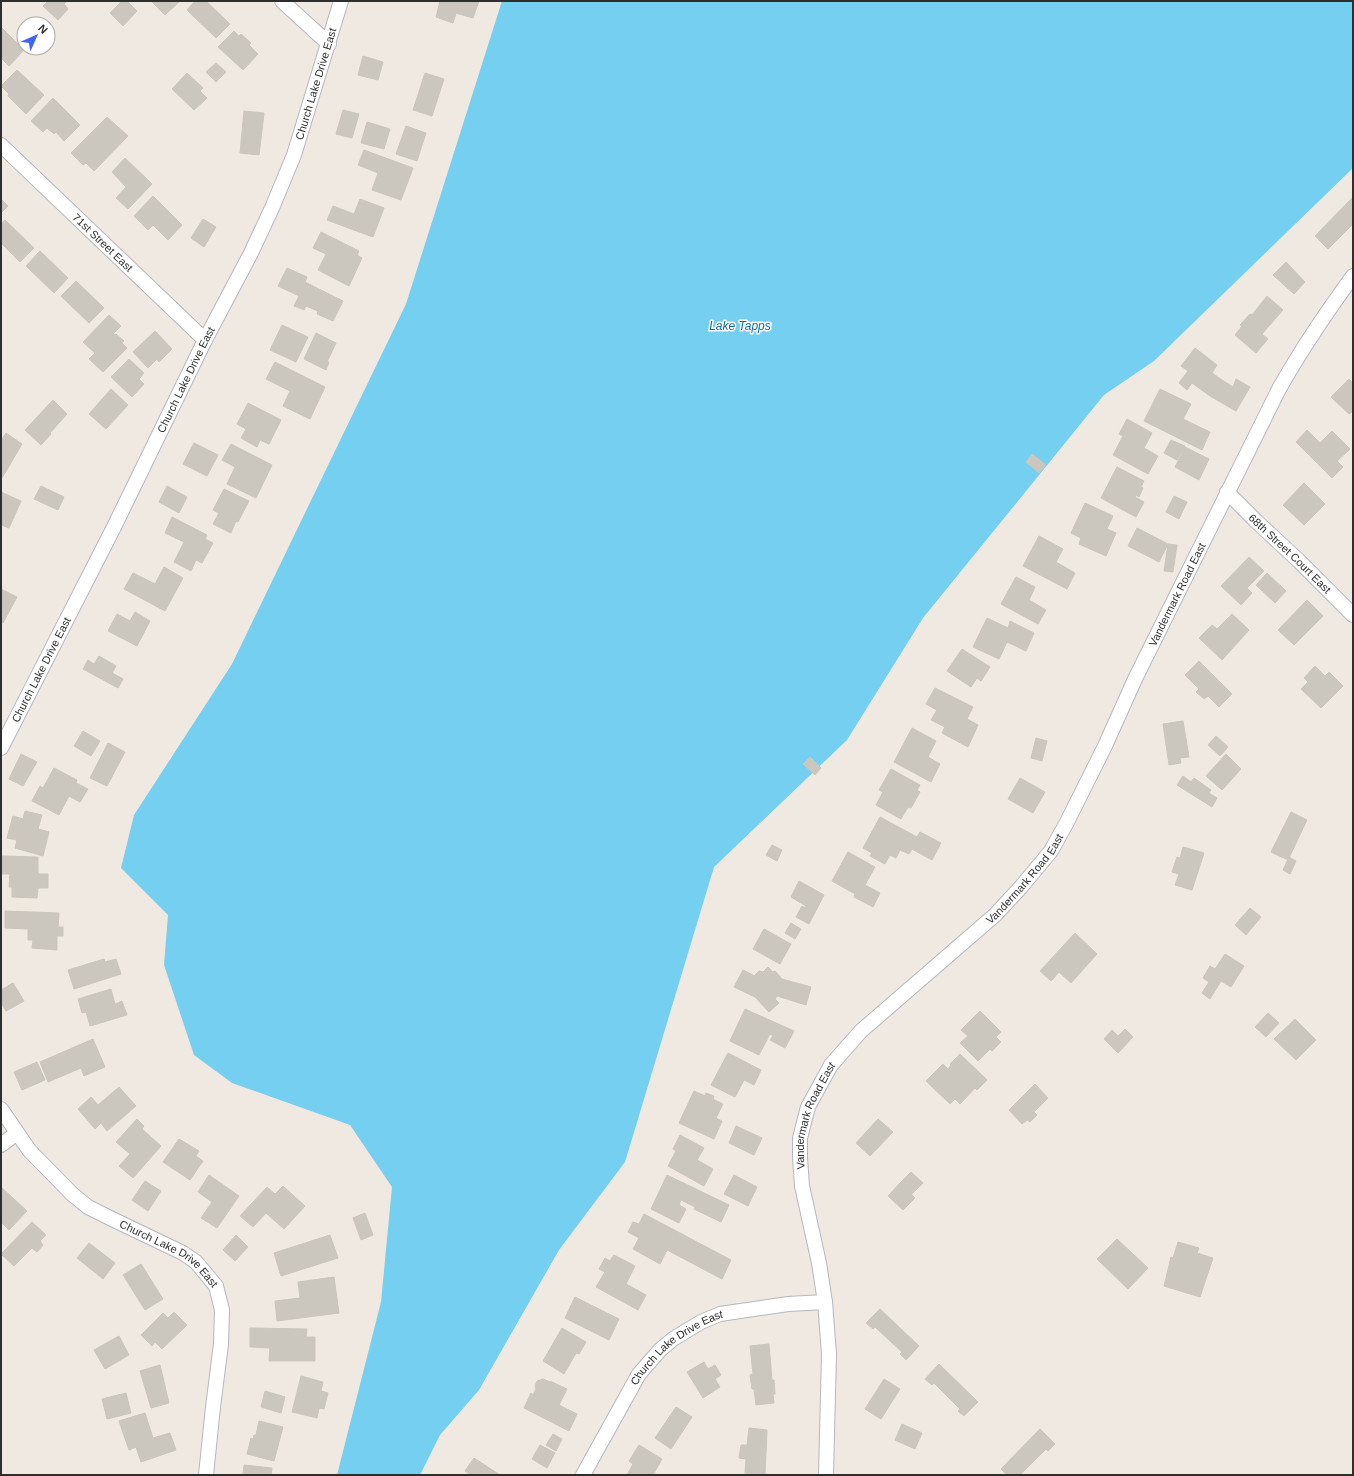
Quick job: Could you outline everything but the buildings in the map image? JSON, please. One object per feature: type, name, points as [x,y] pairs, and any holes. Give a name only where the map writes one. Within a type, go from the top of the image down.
[{"type":"street","points":[[282,1],[329,44]]},
{"type":"street","name":"Church Lake Drive East","points":[[1,748],[114,527],[205,340],[251,253],[294,155],[341,1]]},
{"type":"street","name":"71st Street East","points":[[1,145],[205,340]]},
{"type":"street","name":"Vandermark Road East","points":[[826,1475],[829,1354],[825,1302],[819,1263],[802,1186],[800,1158],[800,1138],[808,1107],[830,1065],[861,1031],[995,915],[1021,887],[1051,850],[1067,822],[1105,746],[1135,679],[1279,389],[1299,354],[1330,306],[1353,276]]},
{"type":"street","name":"68th Street Court East","points":[[1227,492],[1353,615]]},
{"type":"street","name":"Church Lake Drive East","points":[[1,1109],[29,1150],[72,1194],[82,1202],[110,1218],[182,1253],[196,1262],[216,1286],[222,1310],[221,1344],[206,1475]]},
{"type":"street","points":[[1,1146],[17,1134]]},
{"type":"street","name":"Church Lake Drive East","points":[[583,1475],[639,1374],[660,1350],[673,1339],[700,1322],[720,1314],[788,1304],[825,1302]]},
{"type":"water","name":"Lake Tapps","points":[[502,1],[1353,1],[1353,168],[1154,361],[1104,395],[923,618],[847,740],[714,867],[625,1162],[559,1250],[479,1390],[440,1435],[420,1475],[337,1475],[381,1302],[392,1187],[350,1125],[232,1083],[194,1055],[164,965],[168,915],[121,868],[134,815],[232,664],[406,304]]}]
